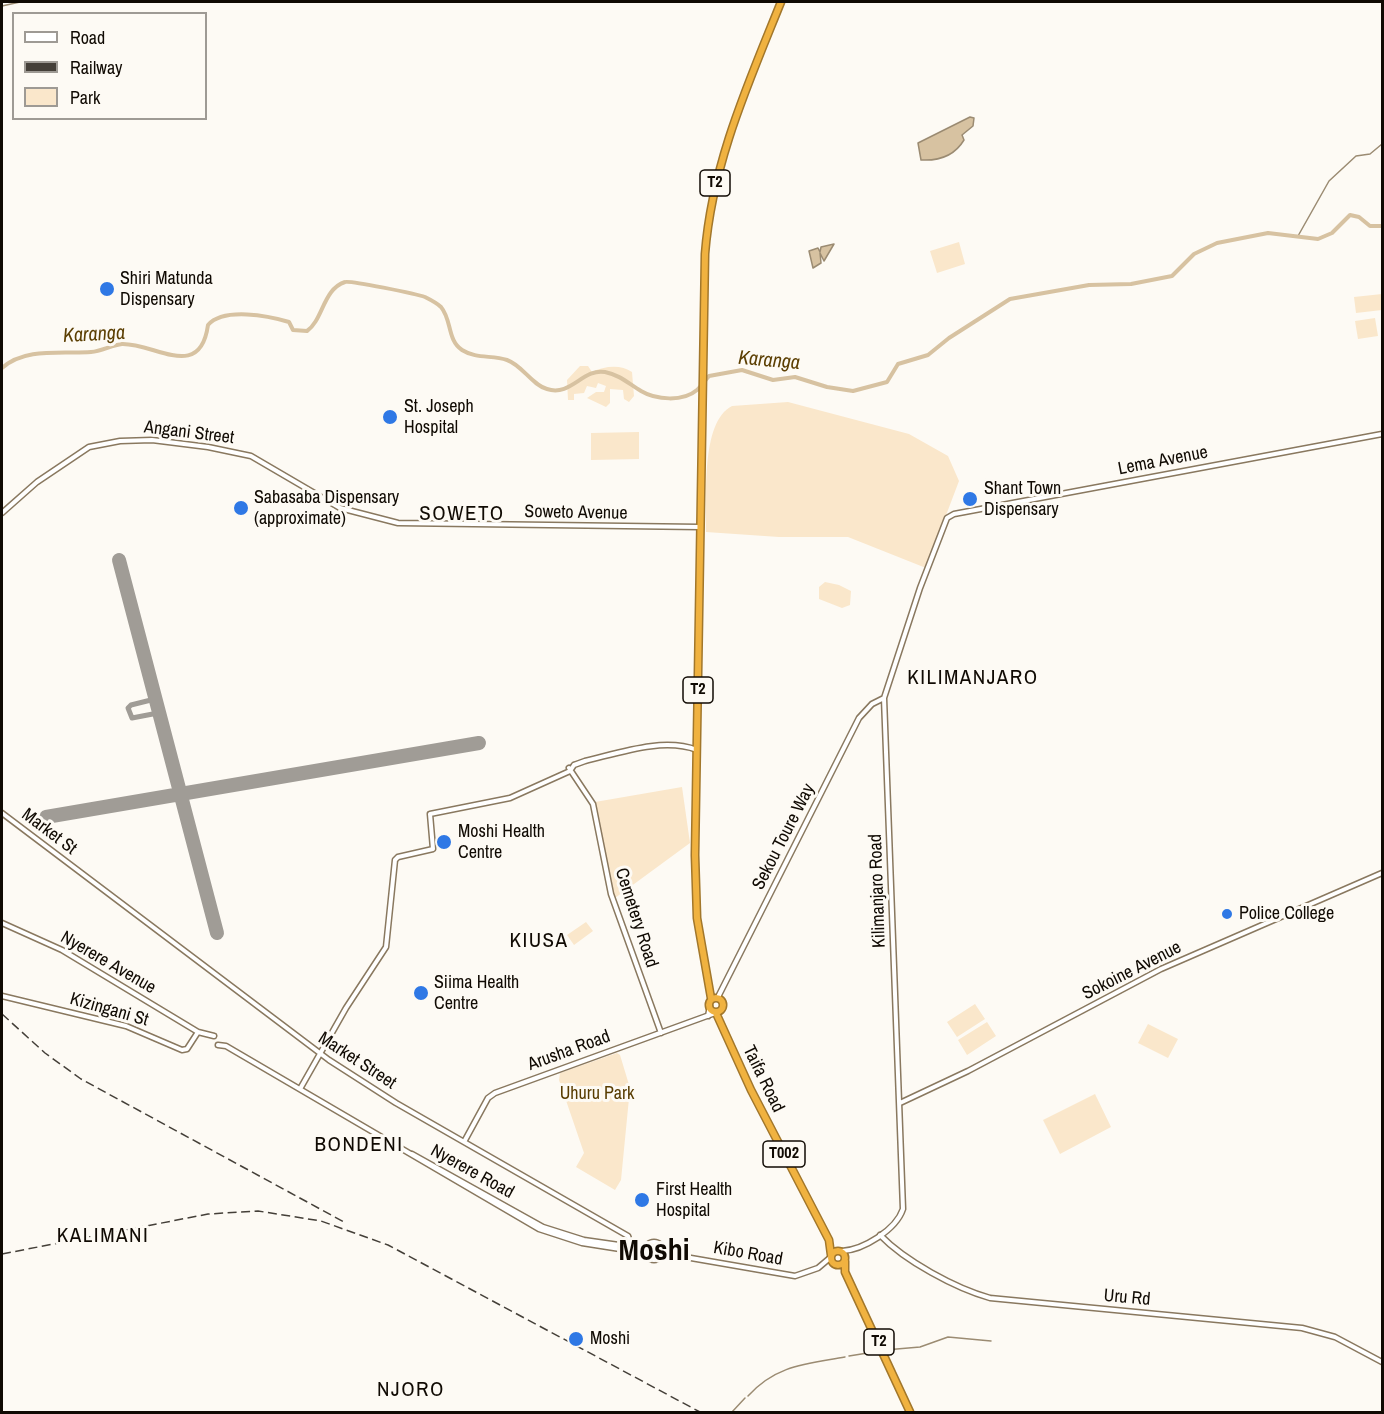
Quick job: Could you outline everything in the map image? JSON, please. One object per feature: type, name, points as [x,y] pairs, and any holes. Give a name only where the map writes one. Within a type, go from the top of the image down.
[{"type":"highway","name":"T2","points":[[715,997],[711,1006],[717,1013],[722,1005],[710,990],[696,906],[705,254],[716,177],[737,112],[780,2]]},
{"type":"highway","name":"Taifa Road","points":[[717,1013],[736,1062],[831,1245],[832,1261]]},
{"type":"highway","name":"Taifa Road","points":[[831,1245],[840,1251]]},
{"type":"highway","name":"T2","points":[[840,1251],[845,1260],[846,1272],[910,1413]]},
{"type":"highway","points":[[832,1261],[840,1251]]},
{"type":"highway","points":[[832,1261],[845,1260]]},
{"type":"highway","name":"T2","points":[[832,1261],[846,1272]]},
{"type":"street","name":"Lema Avenue","points":[[949,515],[1383,434]]},
{"type":"street","name":"Angani Street","points":[[2,513],[37,482],[94,445],[152,440],[208,447],[251,456]]},
{"type":"street","name":"Soweto Avenue","points":[[251,456],[340,508],[398,523],[700,527]]},
{"type":"street","name":"Kilimanjaro Road","points":[[840,1251],[850,1251],[880,1235],[896,1222],[903,1209],[884,698],[917,597],[949,515]]},
{"type":"street","name":"Sekou Toure Way","points":[[715,997],[859,718],[872,704],[884,698]]},
{"type":"street","points":[[300,1089],[385,949],[389,937],[395,860],[398,857],[433,849],[432,813],[510,798],[592,759],[678,744],[697,750]]},
{"type":"street","name":"Cemetery Road","points":[[571,768],[575,778],[594,804],[612,896],[661,1033]]},
{"type":"street","name":"Market St","points":[[2,813],[80,872]]},
{"type":"street","name":"Market Street","points":[[80,872],[320,1053],[370,1087],[628,1236],[632,1247]]},
{"type":"street","name":"Sokoine Avenue","points":[[900,1103],[968,1071],[1161,969],[1383,873]]},
{"type":"street","name":"Nyerere Avenue","points":[[2,923],[62,950],[198,1032]]},
{"type":"street","name":"Kizingani St","points":[[2,996],[126,1026],[182,1050],[187,1049],[198,1032]]},
{"type":"street","points":[[707,1017],[711,1006]]},
{"type":"street","name":"Arusha Road","points":[[464,1142],[488,1098],[495,1093],[717,1013]]},
{"type":"street","points":[[198,1032],[213,1038]]},
{"type":"street","points":[[221,1040],[226,1046],[372,1132]]},
{"type":"street","points":[[218,1045],[226,1046]]},
{"type":"street","name":"Nyerere Road","points":[[372,1132],[541,1226],[584,1240],[643,1248],[648,1245]]},
{"type":"street","name":"Nyerere Road","points":[[372,1132],[539,1229],[582,1243],[639,1252],[647,1257]]},
{"type":"street","name":"Uru Rd","points":[[880,1235],[908,1258],[964,1288],[990,1298],[1302,1328],[1335,1337],[1383,1362]]},
{"type":"street","points":[[654,1242],[659,1243],[662,1253],[656,1259],[647,1257],[648,1245],[654,1242]]},
{"type":"street","name":"Kilimanjaro Road","points":[[845,1260],[850,1251]]},
{"type":"street","name":"Kibo Road","points":[[662,1253],[795,1276],[807,1274],[832,1261]]},
{"type":"green space","points":[[959,242],[965,264],[937,273],[930,251]]},
{"type":"green space","points":[[1382,294],[1382,310],[1356,313],[1354,297]]},
{"type":"green space","points":[[1375,318],[1378,336],[1358,339],[1355,321]]},
{"type":"green space","points":[[580,366],[588,366],[592,372],[612,367],[628,369],[632,372],[634,396],[629,402],[624,399],[623,390],[610,389],[610,403],[606,407],[587,398],[596,392],[604,392],[606,386],[598,383],[596,388],[587,386],[584,393],[574,394],[574,400],[568,400],[567,380]]},
{"type":"green space","points":[[788,402],[909,434],[948,456],[959,481],[926,568],[848,537],[779,537],[706,532],[707,463],[715,428],[722,415],[732,406]]},
{"type":"green space","points":[[639,432],[639,459],[591,460],[591,433]]},
{"type":"green space","points":[[825,582],[851,591],[850,605],[842,608],[819,599],[819,587]]},
{"type":"green space","points":[[682,787],[690,843],[615,898],[608,878],[595,802]]},
{"type":"green space","points":[[586,922],[593,931],[574,945],[567,935]]},
{"type":"green space","points":[[975,1004],[985,1019],[957,1037],[947,1022]]},
{"type":"green space","points":[[987,1022],[996,1036],[967,1055],[958,1040]]},
{"type":"green space","points":[[1148,1024],[1178,1039],[1168,1058],[1138,1043]]},
{"type":"green space","name":"Uhuru Park","points":[[617,1053],[620,1055],[630,1088],[621,1180],[615,1190],[576,1167],[584,1153],[559,1080],[560,1073]]},
{"type":"green space","points":[[1095,1094],[1111,1127],[1060,1154],[1043,1120]]},
{"type":"shaded area","points":[[970,117],[974,118],[973,126],[962,135],[964,140],[956,150],[940,158],[921,160],[918,143]]},
{"type":"shaded area","points":[[834,244],[824,261],[820,253],[821,263],[813,268],[809,251],[818,248],[820,252],[821,247]]},
{"type":"waterway","points":[[2,6],[20,2]]},
{"type":"waterway","points":[[1298,236],[1329,181],[1356,156],[1370,154],[1382,144]]},
{"type":"waterway","name":"Karanga","points":[[2,368],[11,361],[33,354],[91,352],[122,344],[135,345],[174,356],[186,356],[196,352],[203,342],[208,325],[215,319],[225,316],[247,314],[259,316],[289,322],[293,330],[307,331],[317,320],[332,291],[345,282],[349,282],[410,293],[431,300],[444,312],[454,341],[462,350],[473,355],[507,360],[547,389],[563,389],[590,374],[605,372],[620,377],[647,394],[662,398],[677,398],[697,390],[709,376],[742,370],[773,380],[795,377],[827,387],[853,391],[887,382],[898,364],[928,355],[949,338],[1010,299],[1089,285],[1131,284],[1172,276],[1194,254],[1217,243],[1268,233],[1318,239],[1332,233],[1350,215],[1359,217],[1370,226],[1382,226]]},
{"type":"waterway","points":[[885,1350],[920,1347],[948,1337],[991,1341]]},
{"type":"waterway","points":[[849,1356],[880,1351]]},
{"type":"waterway","points":[[748,1396],[769,1378],[781,1372],[805,1364],[845,1357]]},
{"type":"waterway","points":[[732,1412],[745,1398]]},
{"type":"taxiway","points":[[155,699],[131,705],[128,708],[132,718],[158,713]]},
{"type":"runway","points":[[119,560],[217,933]]},
{"type":"runway","points":[[46,817],[479,743]]},
{"type":"railway","points":[[2,1014],[45,1053],[81,1079],[344,1222]]},
{"type":"railway","points":[[2,1254],[208,1214],[258,1211],[321,1221],[388,1245],[700,1412]]},
{"type":"place","name":"Shiri Matunda Dispensary","points":[[107,289]]},
{"type":"place","name":"St. Joseph Hospital","points":[[390,417]]},
{"type":"place","name":"Shant Town Dispensary","points":[[970,499]]},
{"type":"place","name":"Sabasaba Dispensary (approximate)","points":[[241,508]]},
{"type":"place","name":"Moshi Health Centre","points":[[444,842]]},
{"type":"place","name":"Police College","points":[[1227,914]]},
{"type":"place","name":"Siima Health Centre","points":[[421,993]]},
{"type":"place","name":"First Health Hospital","points":[[642,1200]]},
{"type":"place","name":"Moshi","points":[[576,1339]]},
{"type":"district","name":"SOWETO","points":[[462,514]]},
{"type":"district","name":"KILIMANJARO","points":[[973,678]]},
{"type":"district","name":"KIUSA","points":[[539,941]]},
{"type":"district","name":"BONDENI","points":[[359,1145]]},
{"type":"district","name":"KALIMANI","points":[[103,1236]]},
{"type":"district","name":"Moshi","points":[[654,1252]]},
{"type":"district","name":"NJORO","points":[[411,1390]]}]
